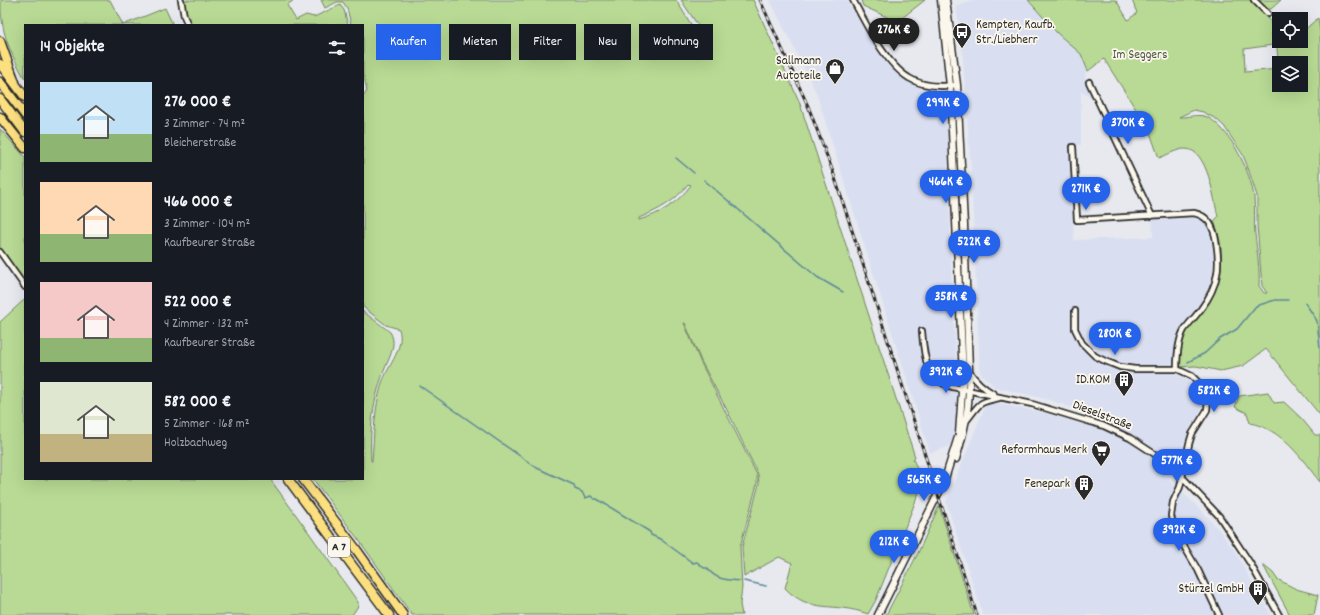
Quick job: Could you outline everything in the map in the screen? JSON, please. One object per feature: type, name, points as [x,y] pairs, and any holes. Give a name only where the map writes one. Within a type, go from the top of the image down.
[{"type":"highway","points":[[0,41],[16,85]]},
{"type":"highway","points":[[0,64],[24,96]]},
{"type":"highway","points":[[0,82],[24,114]]},
{"type":"highway","points":[[0,99],[24,131]]},
{"type":"highway","points":[[0,117],[24,147]]},
{"type":"highway","name":"A 7","points":[[289,480],[389,615]]},
{"type":"highway","name":"A 7","points":[[304,480],[356,549],[403,615]]},
{"type":"main road","points":[[878,615],[944,482],[954,465],[967,420],[950,86],[941,0]]},
{"type":"main road","points":[[944,482],[959,434],[969,370],[957,85],[946,0]]},
{"type":"street","points":[[181,0],[184,16],[188,24]]},
{"type":"street","points":[[853,0],[864,21],[893,64],[909,78],[928,85],[957,85]]},
{"type":"street","points":[[1254,0],[1268,14]]},
{"type":"street","points":[[1089,82],[1152,216]]},
{"type":"street","points":[[1073,147],[1078,220],[1183,213],[1200,215],[1211,223],[1217,250],[1218,272],[1212,292],[1202,308],[1184,331],[1178,353],[1176,369]]},
{"type":"street","points":[[0,252],[24,287]]},
{"type":"street","points":[[1075,311],[1075,329],[1082,344],[1095,356],[1105,361],[1128,368],[1155,370],[1176,369],[1192,376],[1206,391],[1208,399],[1207,410],[1192,434],[1180,487],[1171,509],[1175,531],[1198,570],[1220,615]]},
{"type":"street","name":"Dieselstraße","points":[[922,331],[924,354],[930,372],[941,383],[1048,408],[1117,432],[1130,438],[1170,464],[1219,516],[1250,563],[1279,615]]},
{"type":"street","name":"Dieselstraße","points":[[969,370],[980,385],[1001,397]]},
{"type":"street","name":"Dieselstraße","points":[[967,420],[978,404],[1001,397]]},
{"type":"shaded area","points":[[770,0],[848,0],[852,10],[888,64],[904,78],[927,92],[947,97],[951,270],[959,411],[954,445],[930,453],[816,92]]},
{"type":"shaded area","points":[[976,0],[1028,0],[1057,33],[1076,48],[1085,60],[1088,71],[1085,74],[1086,82],[1093,98],[1081,92],[1081,145],[1070,145],[1074,240],[1153,237],[1152,218],[1193,217],[1204,221],[1207,225],[1214,257],[1212,281],[1209,290],[1179,332],[1174,373],[1189,381],[1202,395],[1202,407],[1191,426],[1169,481],[1192,501],[1214,524],[1235,551],[1271,615],[983,615],[946,502],[987,402],[1047,413],[1085,425],[1088,413],[1049,400],[995,387],[980,373],[971,169],[962,47],[956,6]]},
{"type":"green space","points":[[1,0],[110,0],[122,24],[24,24],[24,77],[7,41],[1,11]]},
{"type":"green space","points":[[184,0],[294,0],[287,5],[296,20],[306,15],[314,17],[340,5],[344,10],[348,24],[191,24]]},
{"type":"green space","points":[[321,0],[676,0],[691,24],[639,24],[639,60],[713,60],[713,24],[697,24],[681,0],[753,0],[799,101],[915,457],[913,459],[919,473],[920,490],[876,600],[868,614],[855,610],[813,605],[804,602],[785,588],[792,563],[779,557],[744,577],[742,547],[759,484],[758,474],[701,361],[684,323],[700,361],[757,475],[757,484],[740,547],[742,587],[740,604],[742,615],[412,615],[314,480],[364,480],[364,312],[390,332],[393,339],[391,353],[376,396],[371,435],[371,461],[379,393],[400,343],[399,329],[386,325],[364,308],[364,96],[367,91],[364,78],[364,24],[351,24],[347,8],[343,2],[337,2],[325,8]],"holes":[[[688,184],[691,185],[668,207],[654,215],[639,220],[639,218],[672,201]]]},
{"type":"green space","points":[[861,0],[925,0],[902,18],[891,19],[863,6]]},
{"type":"green space","name":"Im Seggers","points":[[1028,0],[1116,0],[1128,20],[1137,13],[1132,0],[1251,0],[1271,22],[1272,45],[1244,49],[1245,72],[1272,70],[1272,92],[1308,92],[1308,56],[1278,56],[1277,48],[1308,48],[1308,27],[1318,18],[1320,33],[1320,415],[1266,349],[1243,366],[1221,371],[1196,366],[1178,367],[1182,339],[1189,326],[1210,298],[1217,285],[1221,267],[1221,247],[1214,221],[1218,217],[1209,177],[1199,157],[1193,151],[1182,149],[1159,158],[1149,130],[1104,59],[1088,71],[1081,54],[1057,33]],"holes":[[[1194,110],[1203,112],[1216,119],[1224,126],[1243,155],[1248,168],[1257,196],[1257,225],[1262,286],[1267,293],[1264,293],[1259,286],[1254,197],[1249,176],[1244,164],[1231,141],[1216,123],[1204,116],[1179,117]]]},
{"type":"green space","points":[[1256,0],[1281,0],[1271,9],[1267,9]]},
{"type":"green space","points":[[165,8],[173,24],[125,24]]},
{"type":"green space","points":[[0,129],[24,156],[24,282],[0,248]]},
{"type":"green space","points":[[24,300],[24,480],[271,480],[358,602],[358,606],[352,615],[0,615],[0,322]]},
{"type":"green space","points":[[1268,392],[1274,403],[1284,402],[1302,419],[1315,435],[1320,435],[1320,482],[1298,454],[1281,438],[1272,431],[1250,423],[1247,413],[1235,407],[1239,396]]},
{"type":"green space","points":[[939,506],[974,615],[886,615],[918,553]]},
{"type":"green space","points":[[1263,565],[1273,573],[1277,579],[1296,589],[1318,595],[1314,615],[1290,615]]},
{"type":"waterway","points":[[676,158],[694,173]]},
{"type":"waterway","points":[[704,180],[817,277],[843,292]]},
{"type":"waterway","points":[[1188,362],[1205,353],[1220,339],[1237,329],[1256,306],[1275,300],[1288,300]]},
{"type":"waterway","points":[[1305,303],[1317,321],[1320,348]]},
{"type":"waterway","points":[[420,386],[537,468],[574,485],[575,489],[582,492],[585,498],[591,496],[594,499],[597,499],[650,532],[651,535],[660,539],[693,563],[697,562],[704,568],[707,568],[714,575],[726,580],[740,581]]},
{"type":"waterway","points":[[744,581],[766,586]]},
{"type":"railway","points":[[760,0],[808,106],[833,172],[977,615]]},
{"type":"place","name":"Kempten, Kaufb. Str./Liebherr","points":[[962,49]]},
{"type":"place","name":"Sallmann Autoteile","points":[[835,85]]},
{"type":"place","name":"ID.KOM","points":[[1124,397]]},
{"type":"place","name":"Reformhaus Merk","points":[[1101,467]]},
{"type":"place","name":"Fenepark","points":[[1084,501]]},
{"type":"place","name":"Stürzel GmbH","points":[[1258,606]]}]
